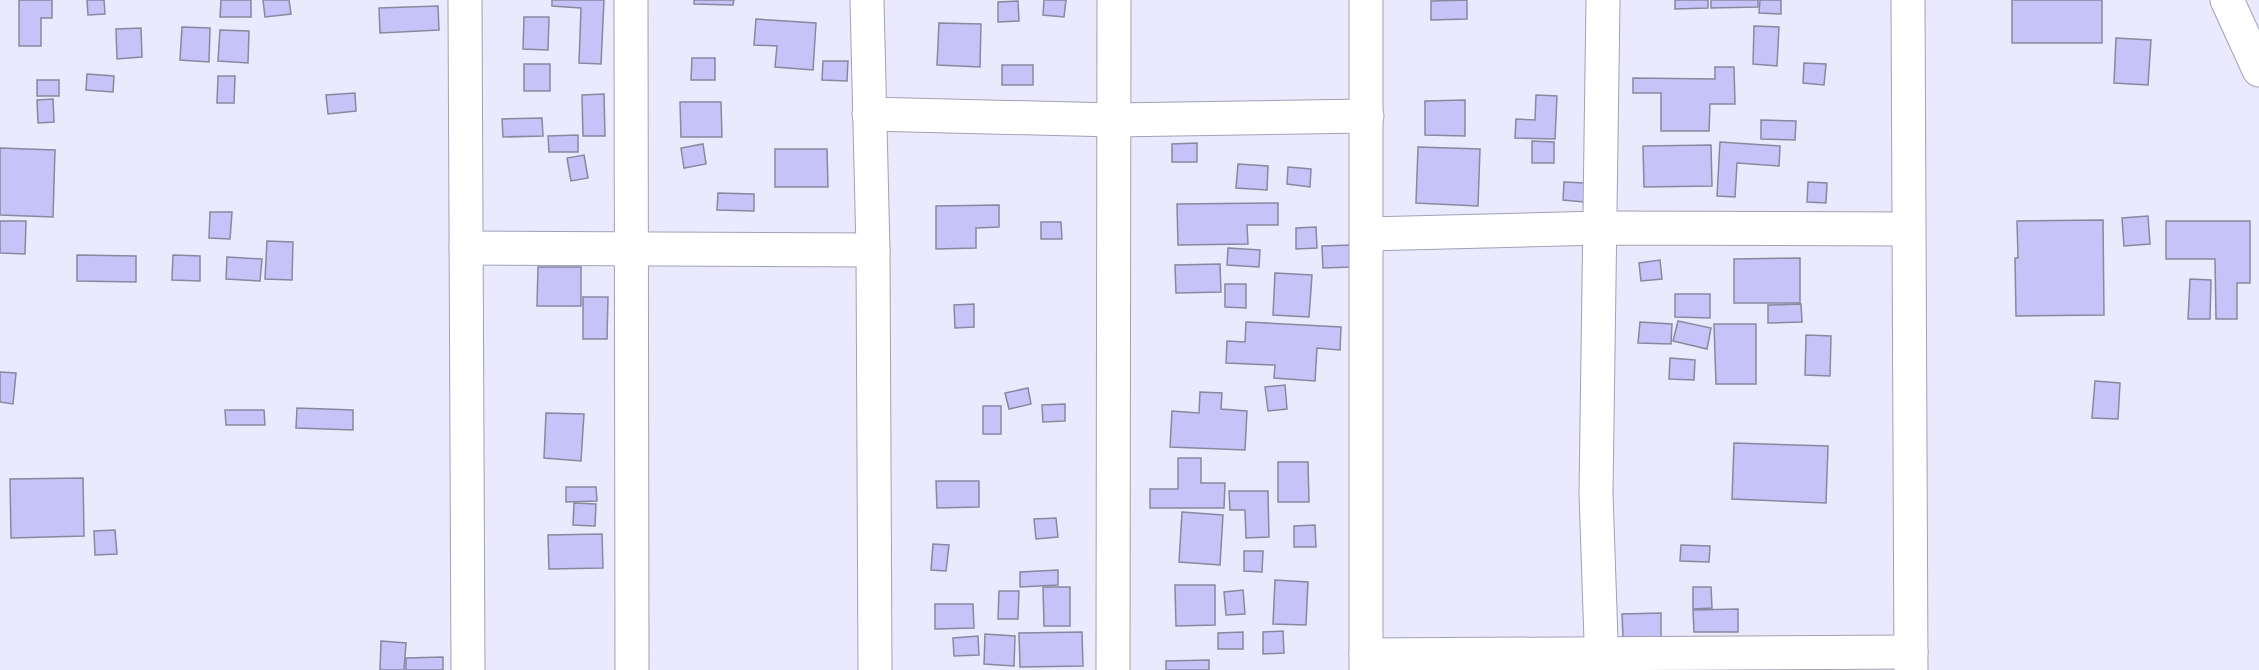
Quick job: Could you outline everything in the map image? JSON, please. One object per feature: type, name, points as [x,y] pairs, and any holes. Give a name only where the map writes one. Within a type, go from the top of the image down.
[{"type":"street","points":[[465,0],[468,670]]},
{"type":"street","points":[[631,0],[632,670]]},
{"type":"street","points":[[867,0],[873,250],[875,670]]},
{"type":"street","points":[[1113,670],[1114,0]]},
{"type":"street","points":[[1366,0],[1368,116],[1366,663],[1911,661],[1908,0]]},
{"type":"street","points":[[1602,662],[1596,493],[1603,0]]},
{"type":"street","points":[[2227,0],[2259,70]]},
{"type":"street","points":[[869,114],[1114,120],[1368,116]]},
{"type":"street","points":[[1366,234],[1600,228],[1908,229]]},
{"type":"street","points":[[466,248],[873,250]]},
{"type":"building","points":[[19,0],[52,0],[52,18],[41,18],[41,46],[19,46]]},
{"type":"building","points":[[87,0],[104,0],[105,14],[88,15]]},
{"type":"building","points":[[221,0],[251,0],[251,17],[220,17]]},
{"type":"building","points":[[263,0],[289,0],[291,14],[265,17]]},
{"type":"building","points":[[552,0],[604,0],[601,64],[579,63],[581,8],[552,6]]},
{"type":"building","points":[[694,0],[734,0],[733,5],[694,4]]},
{"type":"building","points":[[1044,0],[1066,0],[1064,17],[1043,15]]},
{"type":"building","points":[[1467,0],[1467,19],[1431,20],[1431,1]]},
{"type":"building","points":[[1675,0],[1708,0],[1708,8],[1675,9]]},
{"type":"building","points":[[1711,0],[1758,0],[1758,7],[1711,8]]},
{"type":"building","points":[[1760,0],[1781,0],[1781,14],[1759,13]]},
{"type":"building","points":[[2012,0],[2102,0],[2102,43],[2012,43]]},
{"type":"building","points":[[1018,1],[1019,21],[998,22],[998,2]]},
{"type":"building","points":[[438,6],[439,30],[380,33],[379,8]]},
{"type":"building","points":[[524,17],[549,17],[548,50],[523,49]]},
{"type":"building","points":[[756,19],[816,23],[813,70],[775,67],[777,46],[754,45]]},
{"type":"building","points":[[939,23],[981,24],[980,67],[937,65]]},
{"type":"building","points":[[1754,26],[1779,27],[1777,66],[1753,64]]},
{"type":"building","points":[[182,27],[210,28],[209,62],[180,60]]},
{"type":"building","points":[[141,28],[142,57],[117,59],[116,29]]},
{"type":"building","points":[[220,30],[249,31],[248,63],[218,61]]},
{"type":"building","points":[[2116,38],[2151,40],[2148,85],[2114,83]]},
{"type":"building","points":[[692,58],[715,58],[715,80],[691,80]]},
{"type":"building","points":[[823,61],[848,61],[847,81],[822,80]]},
{"type":"building","points":[[1804,63],[1826,64],[1824,85],[1803,83]]},
{"type":"building","points":[[524,64],[550,64],[550,91],[524,91]]},
{"type":"building","points":[[1002,65],[1033,65],[1033,85],[1002,85]]},
{"type":"building","points":[[1715,67],[1734,67],[1735,104],[1710,104],[1709,131],[1661,131],[1661,93],[1633,93],[1633,78],[1715,79]]},
{"type":"building","points":[[87,74],[114,76],[113,92],[86,90]]},
{"type":"building","points":[[218,76],[235,76],[234,103],[217,103]]},
{"type":"building","points":[[37,80],[59,80],[59,96],[37,96]]},
{"type":"building","points":[[355,93],[356,111],[328,114],[326,95]]},
{"type":"building","points":[[604,94],[605,136],[583,136],[582,95]]},
{"type":"building","points":[[1536,95],[1557,96],[1555,139],[1515,138],[1516,119],[1535,120]]},
{"type":"building","points":[[53,99],[54,122],[38,123],[37,100]]},
{"type":"building","points":[[1465,100],[1465,136],[1425,135],[1425,101]]},
{"type":"building","points":[[680,102],[721,102],[722,137],[681,137]]},
{"type":"building","points":[[542,118],[543,136],[503,137],[502,119]]},
{"type":"building","points":[[1761,120],[1796,121],[1795,140],[1761,139]]},
{"type":"building","points":[[578,135],[578,152],[549,152],[548,136]]},
{"type":"building","points":[[1532,141],[1554,142],[1554,163],[1532,163]]},
{"type":"building","points":[[1720,142],[1780,146],[1779,166],[1737,163],[1735,197],[1717,196]]},
{"type":"building","points":[[1197,143],[1197,162],[1172,162],[1172,144]]},
{"type":"building","points":[[703,144],[706,164],[684,168],[681,148]]},
{"type":"building","points":[[1711,145],[1712,186],[1644,187],[1643,146]]},
{"type":"building","points":[[1418,147],[1480,149],[1478,206],[1416,203]]},
{"type":"building","points":[[0,148],[55,150],[53,217],[0,215]]},
{"type":"building","points":[[775,149],[827,149],[828,187],[775,187]]},
{"type":"building","points":[[584,155],[588,178],[571,181],[567,158]]},
{"type":"building","points":[[1238,164],[1268,166],[1267,190],[1236,188]]},
{"type":"building","points":[[1288,167],[1311,169],[1310,187],[1287,184]]},
{"type":"building","points":[[1564,182],[1585,183],[1584,202],[1563,200]]},
{"type":"building","points":[[1808,182],[1827,183],[1826,203],[1807,202]]},
{"type":"building","points":[[718,193],[754,194],[754,211],[717,210]]},
{"type":"building","points":[[1278,203],[1278,225],[1247,225],[1248,244],[1178,245],[1177,204]]},
{"type":"building","points":[[999,205],[999,227],[976,228],[976,248],[936,249],[936,206]]},
{"type":"building","points":[[210,212],[232,212],[230,239],[209,238]]},
{"type":"building","points":[[2148,216],[2150,244],[2124,246],[2122,218]]},
{"type":"building","points":[[2103,220],[2104,315],[2016,316],[2017,221]]},
{"type":"building","points":[[0,221],[26,221],[25,254],[0,253]]},
{"type":"building","points":[[2166,221],[2250,221],[2250,283],[2237,283],[2237,319],[2216,319],[2215,259],[2166,259]]},
{"type":"building","points":[[1041,222],[1061,222],[1062,239],[1041,239]]},
{"type":"building","points":[[1316,227],[1317,248],[1296,249],[1296,228]]},
{"type":"building","points":[[267,241],[293,242],[292,280],[265,279]]},
{"type":"building","points":[[1352,245],[1352,267],[1323,268],[1322,246]]},
{"type":"building","points":[[1228,248],[1260,250],[1259,267],[1227,265]]},
{"type":"building","points":[[77,255],[136,256],[136,282],[77,281]]},
{"type":"building","points":[[173,255],[200,256],[200,281],[172,280]]},
{"type":"building","points":[[227,257],[262,259],[260,281],[226,279]]},
{"type":"building","points":[[1800,258],[1800,303],[1734,303],[1734,259]]},
{"type":"building","points":[[1660,260],[1662,279],[1641,281],[1639,263]]},
{"type":"building","points":[[1220,264],[1221,292],[1176,293],[1175,265]]},
{"type":"building","points":[[538,267],[581,267],[581,306],[537,306]]},
{"type":"building","points":[[1275,273],[1312,275],[1309,317],[1273,315]]},
{"type":"building","points":[[2190,279],[2211,280],[2210,319],[2188,319]]},
{"type":"building","points":[[1225,284],[1246,284],[1246,308],[1225,307]]},
{"type":"building","points":[[1675,294],[1710,294],[1710,318],[1675,317]]},
{"type":"building","points":[[583,297],[608,297],[607,339],[583,339]]},
{"type":"building","points":[[974,304],[974,327],[955,328],[954,305]]},
{"type":"building","points":[[1801,304],[1802,322],[1768,323],[1768,305]]},
{"type":"building","points":[[1678,321],[1711,328],[1707,349],[1673,341]]},
{"type":"building","points":[[1246,322],[1341,327],[1340,350],[1317,348],[1315,381],[1274,378],[1275,365],[1226,363],[1227,341],[1245,342]]},
{"type":"building","points":[[1640,322],[1672,324],[1671,344],[1638,343]]},
{"type":"building","points":[[1714,324],[1756,324],[1756,384],[1716,384]]},
{"type":"building","points":[[1806,335],[1831,336],[1830,376],[1805,375]]},
{"type":"building","points":[[1670,358],[1695,360],[1694,380],[1669,379]]},
{"type":"building","points":[[0,372],[16,373],[13,404],[0,402]]},
{"type":"building","points":[[2095,381],[2120,383],[2118,419],[2092,418]]},
{"type":"building","points":[[1285,385],[1287,409],[1268,411],[1265,387]]},
{"type":"building","points":[[1028,388],[1031,404],[1009,409],[1005,393]]},
{"type":"building","points":[[1200,392],[1222,393],[1221,409],[1247,411],[1245,450],[1170,447],[1172,411],[1199,413]]},
{"type":"building","points":[[1065,404],[1065,421],[1043,422],[1042,405]]},
{"type":"building","points":[[983,406],[1001,406],[1001,434],[983,434]]},
{"type":"building","points":[[297,408],[353,410],[353,430],[296,428]]},
{"type":"building","points":[[225,410],[264,410],[265,425],[226,425]]},
{"type":"building","points":[[546,413],[584,414],[581,461],[544,458]]},
{"type":"building","points":[[1734,443],[1828,446],[1826,503],[1732,499]]},
{"type":"building","points":[[1178,458],[1201,458],[1201,483],[1225,483],[1224,508],[1150,508],[1150,489],[1178,489]]},
{"type":"building","points":[[1278,462],[1308,462],[1309,502],[1278,502]]},
{"type":"building","points":[[83,478],[84,536],[11,538],[10,479]]},
{"type":"building","points":[[936,481],[979,481],[979,507],[937,508]]},
{"type":"building","points":[[566,487],[596,487],[597,501],[566,502]]},
{"type":"building","points":[[1229,491],[1268,491],[1269,537],[1246,538],[1245,510],[1230,510]]},
{"type":"building","points":[[574,503],[596,504],[595,526],[573,525]]},
{"type":"building","points":[[1182,512],[1223,515],[1220,565],[1179,562]]},
{"type":"building","points":[[1056,518],[1058,537],[1036,539],[1034,519]]},
{"type":"building","points":[[1315,525],[1316,547],[1294,547],[1294,526]]},
{"type":"building","points":[[115,530],[117,554],[95,555],[94,531]]},
{"type":"building","points":[[602,534],[603,568],[549,569],[548,535]]},
{"type":"building","points":[[933,544],[949,545],[946,571],[931,570]]},
{"type":"building","points":[[1681,545],[1710,546],[1709,562],[1680,561]]},
{"type":"building","points":[[1244,551],[1263,551],[1262,572],[1244,571]]},
{"type":"building","points":[[1058,570],[1058,585],[1020,587],[1020,572]]},
{"type":"building","points":[[1275,580],[1308,582],[1306,625],[1273,624]]},
{"type":"building","points":[[1175,585],[1215,585],[1215,625],[1176,626]]},
{"type":"building","points":[[1043,587],[1070,587],[1070,626],[1044,626]]},
{"type":"building","points":[[1693,587],[1711,587],[1712,608],[1693,609]]},
{"type":"building","points":[[1243,590],[1245,614],[1226,615],[1224,592]]},
{"type":"building","points":[[999,591],[1019,591],[1018,619],[998,619]]},
{"type":"building","points":[[935,604],[973,604],[974,628],[935,629]]},
{"type":"building","points":[[1738,609],[1738,632],[1694,632],[1693,610]]},
{"type":"building","points":[[1661,613],[1661,637],[1623,637],[1622,614]]},
{"type":"building","points":[[1283,631],[1284,653],[1263,654],[1263,632]]},
{"type":"building","points":[[1082,632],[1083,666],[1020,667],[1019,633]]},
{"type":"building","points":[[1243,632],[1243,649],[1218,649],[1218,633]]},
{"type":"building","points":[[985,634],[1015,636],[1014,666],[984,664]]},
{"type":"building","points":[[978,636],[979,655],[954,656],[953,638]]},
{"type":"building","points":[[381,641],[406,643],[404,670],[380,670]]},
{"type":"building","points":[[443,657],[443,670],[406,670],[406,658]]},
{"type":"building","points":[[1209,660],[1209,670],[1166,670],[1166,661]]}]
